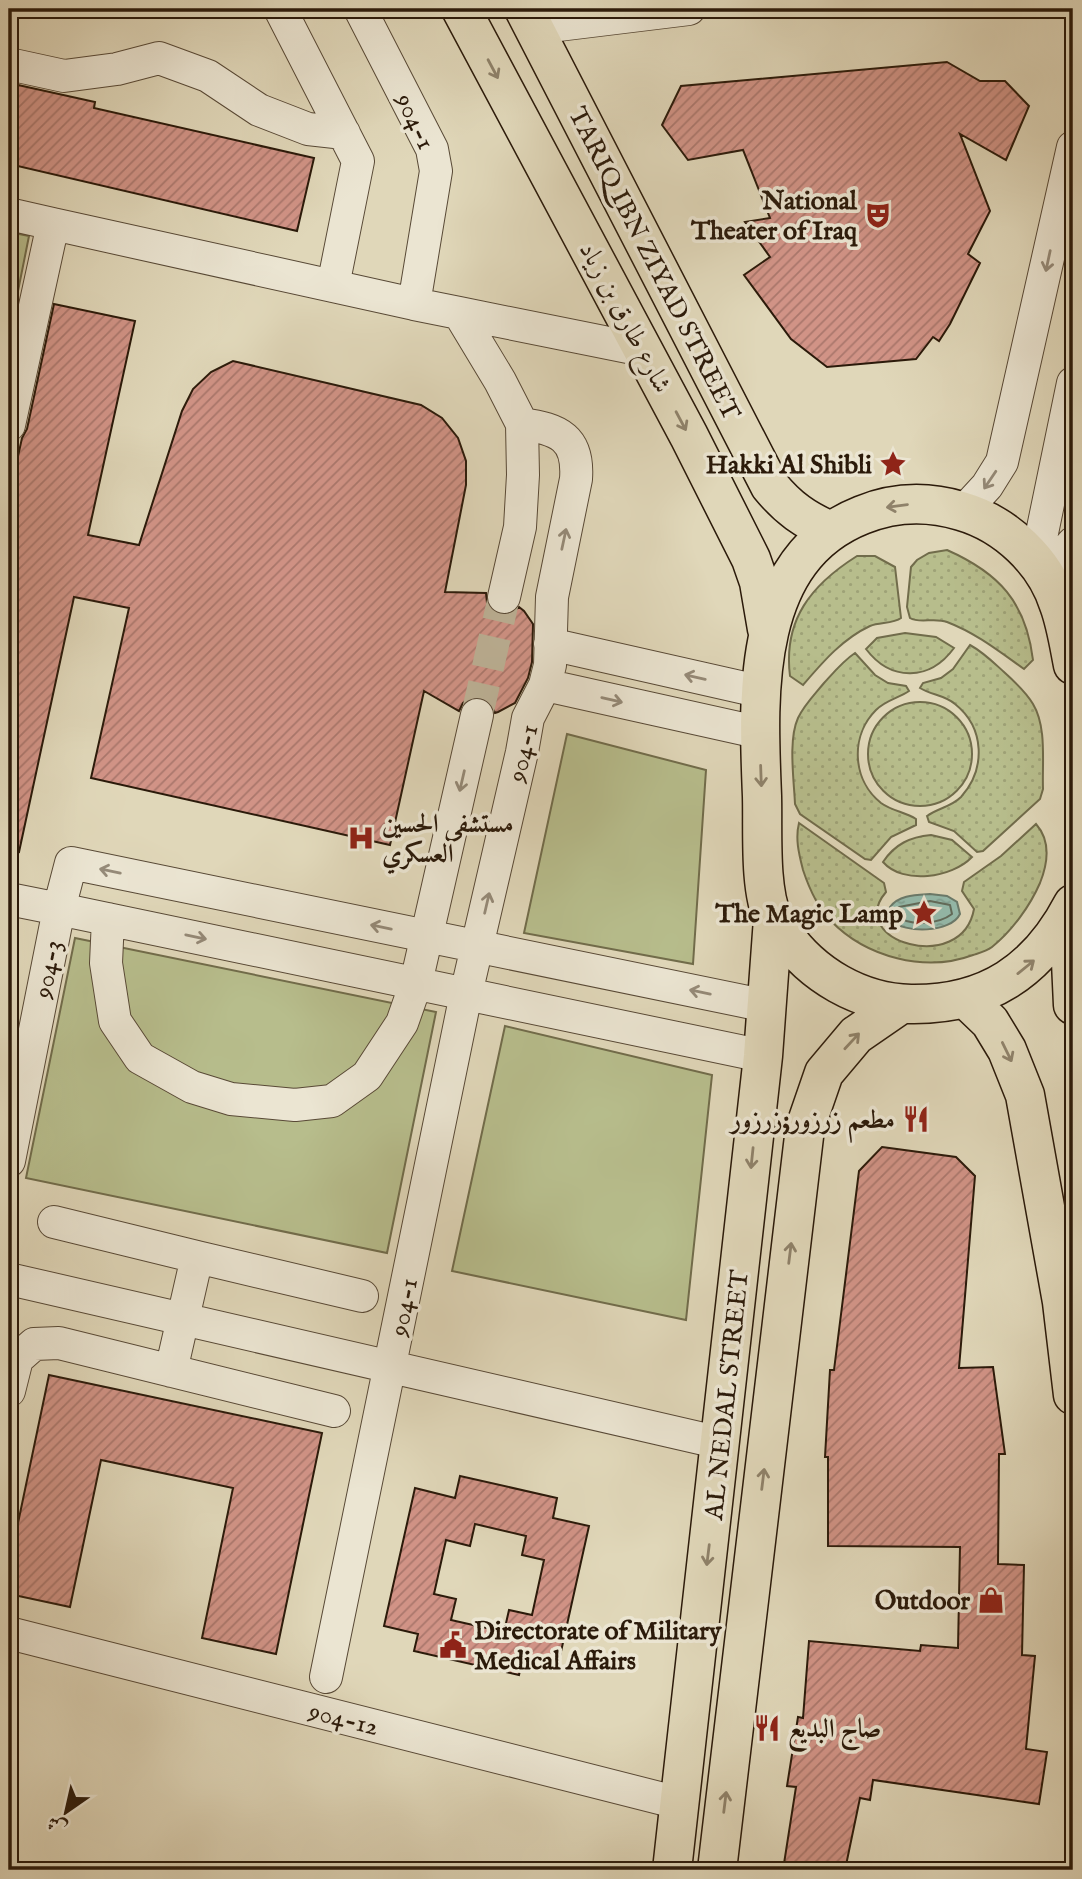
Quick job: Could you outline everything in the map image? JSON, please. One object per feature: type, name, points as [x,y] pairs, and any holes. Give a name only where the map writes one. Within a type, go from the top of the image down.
[{"type":"main road","name":"شارع طارق بن زياد","points":[[461,9],[751,559],[765,607],[768,635]]},
{"type":"main road","name":"TARIQ IBN ZIYAD STREET","points":[[529,18],[770,486],[785,505],[805,520],[831,531]]},
{"type":"main road","points":[[1073,665],[1059,602],[1042,572],[1015,540],[991,523],[964,511],[918,504],[895,505],[851,519],[831,531],[811,548],[794,569],[781,592],[768,635],[761,733],[764,880],[773,919],[792,947],[817,970],[845,988],[877,1000],[901,1004],[939,1004],[966,999],[1011,978],[1031,963],[1048,946],[1073,907]]},
{"type":"main road","points":[[1073,907],[1070,976],[1073,1005]]},
{"type":"main road","name":"AL NEDAL STREET","points":[[672,1870],[763,1055],[773,919]]},
{"type":"main road","points":[[966,999],[990,1022],[1007,1050],[1026,1095],[1062,1301],[1073,1395]]},
{"type":"main road","name":"AL NEDAL STREET","points":[[717,1870],[805,1128],[824,1073],[856,1035],[901,1004]]},
{"type":"street","points":[[280,9],[358,161],[332,286]]},
{"type":"street","name":"904-1","points":[[360,9],[432,149],[436,171],[414,304]]},
{"type":"street","points":[[529,18],[690,9]]},
{"type":"street","points":[[9,64],[64,76],[117,69],[159,58],[208,76],[259,110],[308,129],[344,133]]},
{"type":"street","points":[[964,511],[987,486],[1002,462],[1073,147]]},
{"type":"street","points":[[9,214],[414,304],[643,351]]},
{"type":"street","points":[[9,425],[54,224]]},
{"type":"street","points":[[459,313],[522,424],[520,527],[507,583],[555,585]]},
{"type":"street","points":[[1042,572],[1073,383]]},
{"type":"street","name":"904-1","points":[[326,1677],[466,994],[528,718],[545,685],[550,665],[550,621],[578,463],[572,446],[561,434],[545,427],[522,424]]},
{"type":"street","points":[[1042,572],[1073,543]]},
{"type":"street","points":[[551,644],[762,692]]},
{"type":"street","points":[[545,685],[761,733]]},
{"type":"street","points":[[108,919],[106,963],[115,1021],[141,1058],[192,1087],[231,1099],[295,1105],[332,1101],[367,1076],[402,1023],[416,983],[476,720],[524,734]]},
{"type":"street","points":[[763,1055],[60,909],[71,863],[767,1006]]},
{"type":"street","points":[[141,926],[148,879]]},
{"type":"street","name":"904-3","points":[[9,899],[60,909],[9,1161]]},
{"type":"street","points":[[293,958],[302,911]]},
{"type":"street","points":[[54,1222],[362,1296]]},
{"type":"street","points":[[171,1371],[197,1257]]},
{"type":"street","points":[[9,1279],[721,1443]]},
{"type":"street","points":[[9,1391],[18,1359],[34,1344],[59,1343],[334,1412]]},
{"type":"street","name":"904-12","points":[[9,1633],[679,1803]]},
{"type":"shaded area","points":[[9,232],[29,236],[9,336]]},
{"type":"shaded area","points":[[947,550],[981,569],[1007,592],[1024,622],[1029,640],[1033,660],[1024,669],[958,626],[942,621],[910,618],[907,607],[911,567],[929,553]]},
{"type":"shaded area","points":[[857,556],[875,556],[895,567],[901,618],[860,631],[833,652],[803,685],[790,676],[789,656],[796,621],[814,592],[826,579]]},
{"type":"shaded area","points":[[905,633],[936,637],[954,648],[934,667],[910,673],[887,667],[866,649],[877,638]]},
{"type":"shaded area","points":[[970,645],[984,654],[1020,687],[1030,700],[1040,723],[1043,745],[1043,789],[1040,799],[983,851],[977,852],[954,831],[929,822],[927,816],[957,800],[969,786],[978,762],[977,737],[965,714],[955,704],[920,688],[923,683],[941,678],[953,669]]},
{"type":"shaded area","points":[[855,653],[875,675],[888,683],[906,686],[909,691],[876,710],[862,732],[859,745],[860,770],[871,793],[885,806],[916,819],[916,825],[891,837],[871,860],[865,859],[800,814],[795,804],[792,749],[798,718],[824,683]]},
{"type":"shaded area","points":[[920,702],[940,706],[957,717],[968,734],[972,754],[968,774],[957,791],[940,802],[920,806],[900,802],[883,791],[872,774],[868,754],[872,734],[883,717],[900,706]]},
{"type":"shaded area","points":[[567,734],[706,770],[693,964],[524,933]]},
{"type":"shaded area","points":[[799,823],[884,883],[886,892],[877,910],[880,925],[892,937],[910,944],[930,946],[949,942],[965,930],[974,909],[962,891],[964,882],[1001,856],[1036,824],[1046,845],[1045,868],[1026,909],[992,947],[955,960],[916,962],[897,958],[861,944],[845,934],[826,916],[814,897],[803,870],[797,841]]},
{"type":"shaded area","points":[[931,835],[952,840],[972,857],[952,870],[928,876],[903,874],[883,862],[893,850],[904,843]]},
{"type":"shaded area","points":[[75,938],[436,1012],[387,1253],[26,1178]]},
{"type":"shaded area","points":[[505,1026],[712,1075],[686,1320],[452,1271]]},
{"type":"water","points":[[930,894],[947,896],[957,902],[960,914],[955,920],[938,928],[916,929],[897,925],[891,920],[890,907],[898,900]]},
{"type":"building","name":"National Theater of Iraq","points":[[947,62],[980,81],[1005,81],[1029,106],[1006,160],[960,134],[990,211],[968,254],[980,263],[939,341],[933,337],[916,359],[827,367],[791,339],[744,275],[770,257],[745,222],[770,218],[743,150],[688,160],[662,125],[681,86]]},
{"type":"building","points":[[9,83],[95,102],[94,108],[314,158],[297,231],[9,164]]},
{"type":"building","points":[[54,304],[135,321],[88,535],[139,545],[182,411],[193,389],[211,372],[233,361],[421,405],[442,418],[458,438],[466,461],[466,485],[445,592],[486,593],[491,610],[499,615],[510,614],[519,607],[524,611],[533,624],[532,662],[528,678],[515,703],[495,713],[490,702],[482,697],[471,698],[463,703],[459,711],[424,691],[390,845],[91,778],[129,608],[74,597],[19,852],[9,850],[9,497]]},
{"type":"building","points":[[882,1147],[956,1157],[975,1176],[959,1368],[993,1367],[1005,1454],[999,1454],[998,1564],[1024,1565],[1022,1655],[1035,1656],[1026,1749],[1047,1752],[1039,1804],[873,1780],[870,1800],[860,1798],[845,1870],[783,1870],[796,1787],[787,1786],[798,1717],[803,1718],[809,1641],[920,1651],[921,1645],[958,1648],[960,1547],[828,1546],[828,1457],[825,1457],[830,1370],[834,1370],[859,1171]]},
{"type":"building","points":[[49,1375],[322,1433],[276,1654],[202,1638],[233,1488],[101,1460],[70,1607],[9,1594],[9,1566]]},
{"type":"building","points":[[460,1476],[557,1498],[553,1518],[589,1526],[558,1665],[523,1657],[519,1675],[414,1651],[418,1634],[384,1626],[415,1488],[455,1498]],"holes":[[[475,1524],[526,1536],[522,1555],[544,1560],[532,1615],[509,1610],[504,1632],[451,1620],[456,1599],[434,1594],[446,1540],[470,1546]]]},
{"type":"tunnel","points":[[477,715],[504,597]]},
{"type":"place","name":"National Theater of Iraq","points":[[878,215]]},
{"type":"place","name":"Hakki Al Shibli","points":[[893,464]]},
{"type":"place","name":"مستشفى الحسين العسكري","points":[[361,838]]},
{"type":"place","name":"The Magic Lamp","points":[[924,913]]},
{"type":"place","name":"مطعم زرزور;زرزور","points":[[916,1119]]},
{"type":"place","name":"Outdoor","points":[[991,1600]]},
{"type":"place","name":"Directorate of Military Medical Affairs","points":[[453,1645]]},
{"type":"place","name":"صاج البديع","points":[[767,1728]]}]
